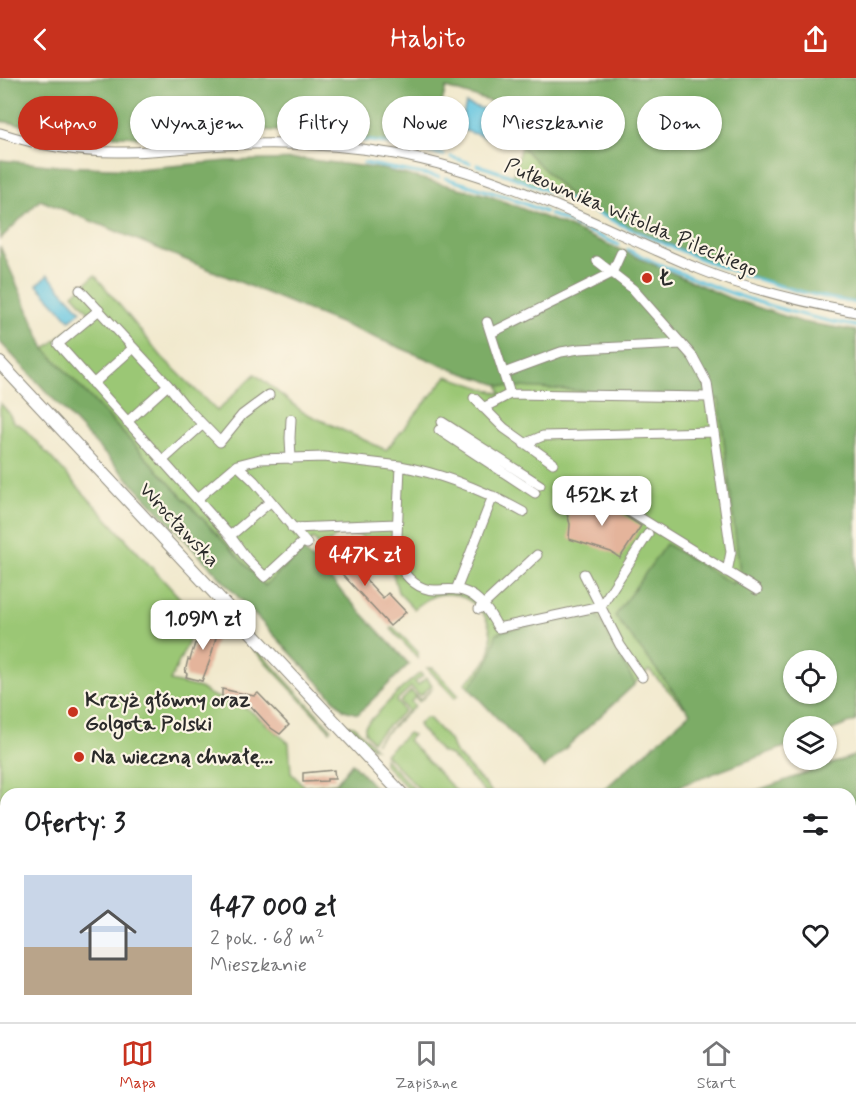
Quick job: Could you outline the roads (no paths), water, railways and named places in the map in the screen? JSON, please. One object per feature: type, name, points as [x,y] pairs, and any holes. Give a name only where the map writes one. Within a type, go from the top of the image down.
[{"type":"main road","name":"Wrocławska","points":[[0,363],[396,788]]},
{"type":"street","name":"Pułkownika Witolda Pileckiego","points":[[0,133],[40,144],[100,151],[138,152],[224,145],[284,144],[345,147],[395,154],[471,172],[519,189],[701,270],[754,289],[799,301],[856,312]]},
{"type":"street","points":[[491,333],[612,273],[621,253]]},
{"type":"street","points":[[597,261],[633,289],[681,344],[701,370],[707,383],[731,552],[727,572]]},
{"type":"street","points":[[80,290],[220,442],[242,416],[269,395]]},
{"type":"street","points":[[99,310],[58,344],[265,577],[306,543],[237,465]]},
{"type":"street","points":[[487,322],[510,394]]},
{"type":"street","points":[[504,373],[561,352],[681,344]]},
{"type":"street","points":[[93,384],[133,348]]},
{"type":"street","points":[[126,422],[168,385]]},
{"type":"street","points":[[483,408],[510,394],[709,397]]},
{"type":"street","points":[[474,398],[524,444],[553,463]]},
{"type":"street","points":[[291,419],[291,459]]},
{"type":"street","points":[[162,461],[202,425]]},
{"type":"street","points":[[440,426],[538,489]]},
{"type":"street","points":[[524,444],[543,436],[714,432]]},
{"type":"street","points":[[197,499],[237,465],[260,459],[333,458],[421,469],[448,477],[493,496],[523,512]]},
{"type":"street","points":[[400,466],[396,560],[403,573],[416,585],[432,590],[463,591],[479,605],[498,628],[601,606],[648,534]]},
{"type":"street","points":[[603,495],[757,590]]},
{"type":"street","points":[[456,590],[493,496]]},
{"type":"street","points":[[230,536],[270,502]]},
{"type":"street","points":[[292,528],[397,524]]},
{"type":"street","points":[[479,605],[537,555]]},
{"type":"street","points":[[584,574],[620,645],[642,677]]},
{"type":"water","points":[[469,105],[481,108],[481,136],[469,132]]},
{"type":"water","points":[[48,275],[81,311],[70,320],[37,285]]},
{"type":"waterway","points":[[370,141],[444,155]]},
{"type":"waterway","points":[[451,157],[470,163]]},
{"type":"waterway","points":[[364,163],[439,177]]},
{"type":"waterway","points":[[477,165],[540,188],[668,245],[747,276],[801,292],[856,303]]},
{"type":"waterway","points":[[445,178],[510,198],[545,212]]},
{"type":"waterway","points":[[550,214],[619,245]]},
{"type":"waterway","points":[[628,250],[739,296],[797,313],[856,326]]},
{"type":"place","name":"Ł","points":[[647,278]]},
{"type":"place","name":"Krzyż główny oraz Golgota Polski","points":[[73,712]]},
{"type":"place","name":"Na wieczną chwałę...","points":[[79,757]]}]
